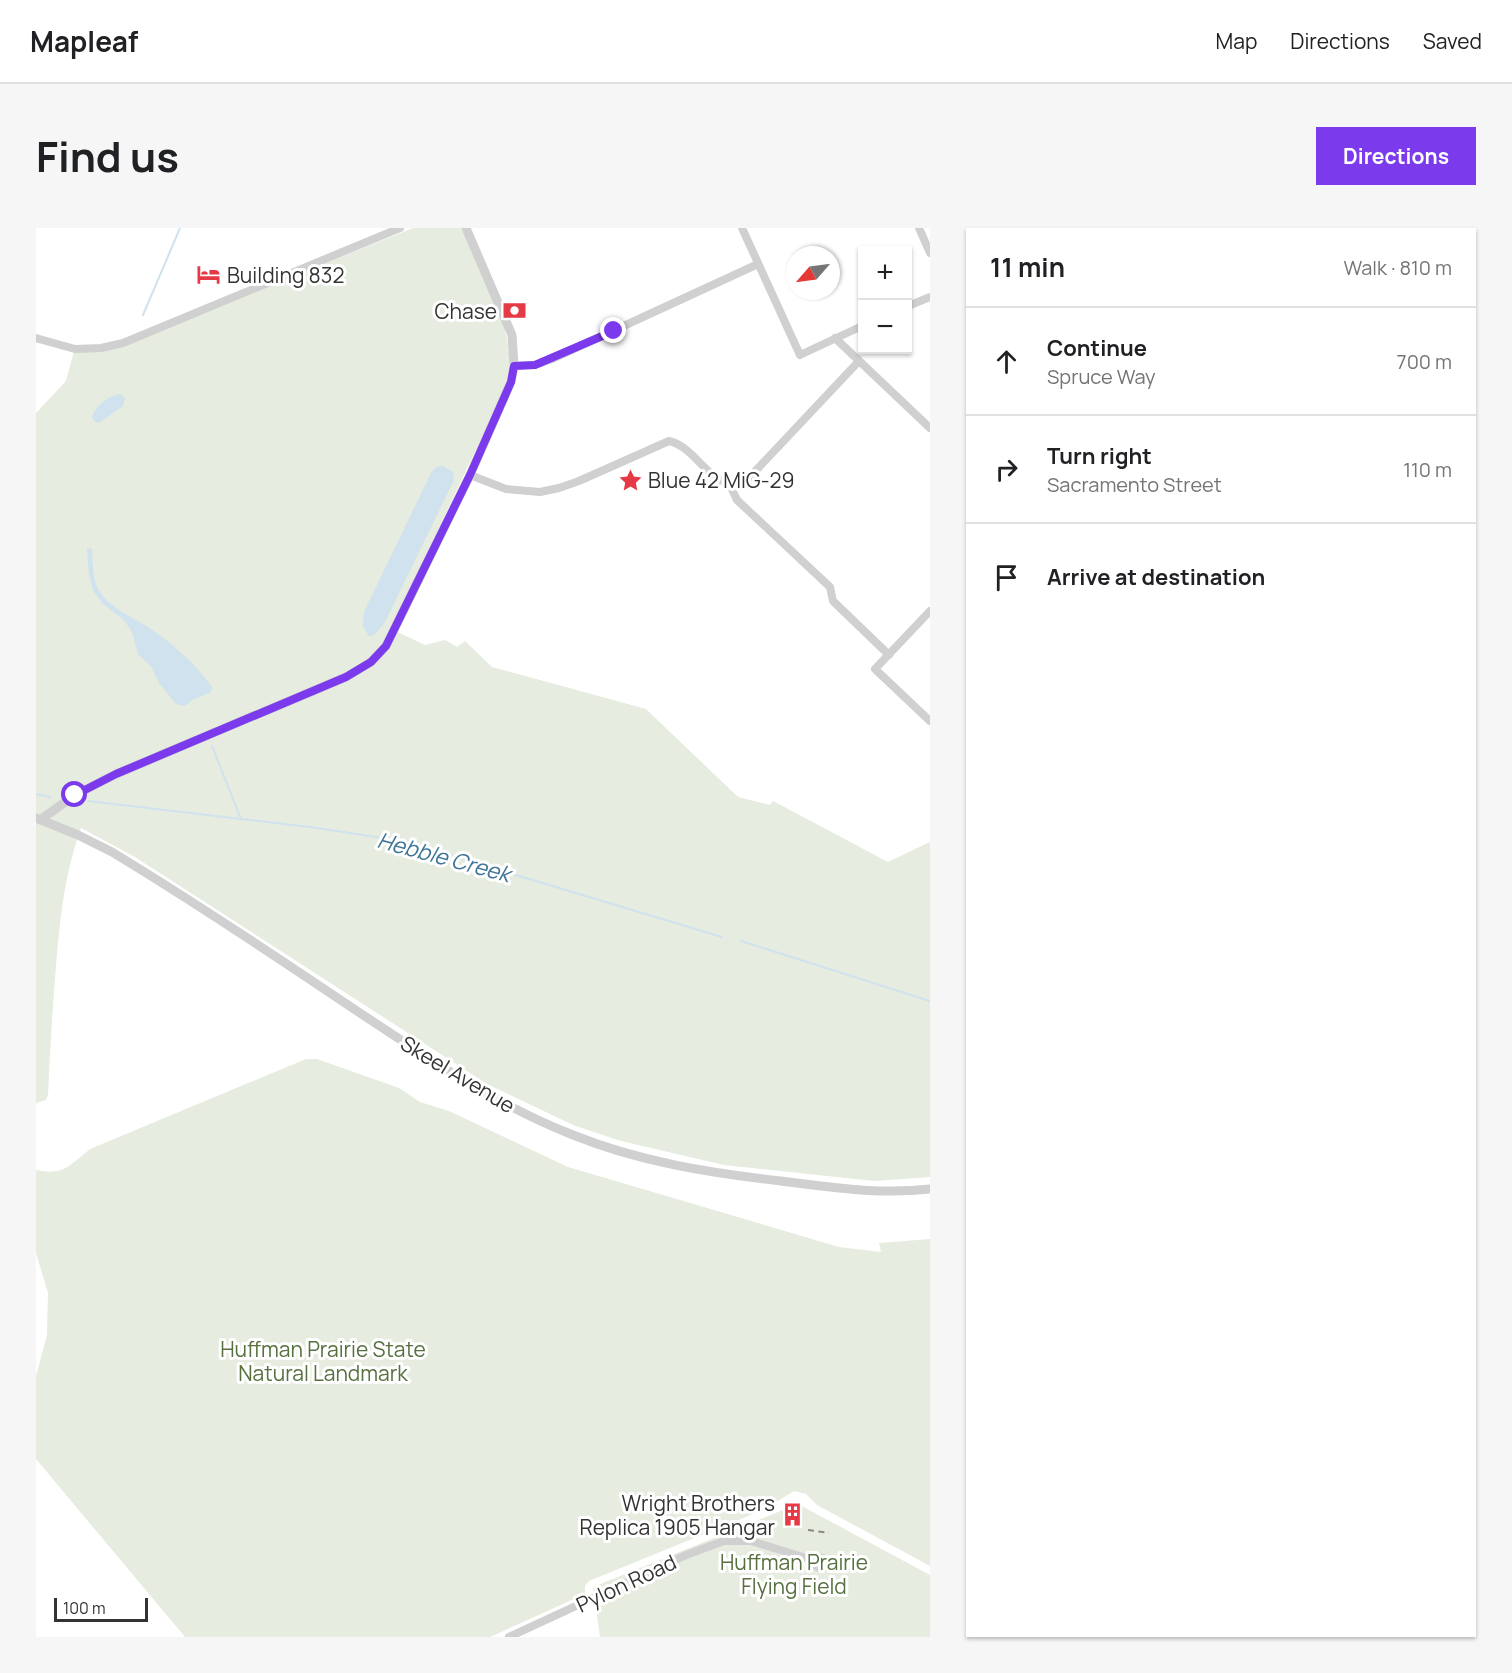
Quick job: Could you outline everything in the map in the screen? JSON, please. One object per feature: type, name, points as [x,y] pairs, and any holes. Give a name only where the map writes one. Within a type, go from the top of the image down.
[{"type":"street","points":[[36,338],[75,349],[101,348],[123,343],[400,228]]},
{"type":"street","points":[[38,819],[95,784],[346,677],[371,662],[386,646],[470,475],[511,382],[514,366],[512,335],[466,228]]},
{"type":"street","points":[[742,228],[800,355],[858,328]]},
{"type":"street","points":[[919,228],[930,253]]},
{"type":"street","points":[[514,366],[535,365],[552,359],[758,264]]},
{"type":"street","points":[[912,304],[930,297]]},
{"type":"street","points":[[835,338],[930,428]]},
{"type":"street","points":[[470,475],[506,489],[540,492],[579,481],[669,441],[682,446],[721,482],[730,485],[746,481],[859,361]]},
{"type":"street","points":[[730,485],[737,500],[830,587],[833,601],[889,655]]},
{"type":"street","points":[[930,611],[875,669],[930,721]]},
{"type":"street","name":"Skeel Avenue","points":[[38,819],[78,835],[131,864],[496,1100],[573,1135],[623,1153],[720,1173],[887,1192],[930,1189]]},
{"type":"street","name":"Pylon Road","points":[[508,1637],[686,1555],[724,1541],[751,1541],[816,1561]]},
{"type":"green space","points":[[413,228],[461,228],[500,314],[506,332],[509,366],[499,400],[391,629],[425,645],[445,640],[457,647],[465,641],[492,667],[646,709],[738,797],[770,805],[773,801],[888,862],[930,842],[930,1177],[874,1181],[724,1165],[621,1141],[573,1125],[487,1084],[135,857],[81,828],[68,874],[60,921],[48,1095],[46,1100],[36,1103],[36,413],[66,381],[74,351],[128,343]]},
{"type":"green space","name":"Huffman Prairie State Natural Landmark","points":[[306,1059],[317,1059],[399,1088],[420,1102],[449,1111],[568,1167],[839,1247],[881,1252],[879,1243],[930,1239],[930,1566],[817,1505],[806,1494],[794,1491],[763,1510],[589,1581],[585,1586],[585,1594],[490,1637],[185,1637],[36,1459],[36,1376],[47,1335],[48,1293],[36,1253],[36,1170],[53,1172],[66,1168],[90,1149]]},
{"type":"green space","name":"Huffman Prairie Flying Field","points":[[798,1504],[930,1575],[930,1637],[600,1637],[593,1587]]},
{"type":"water","points":[[120,394],[125,398],[123,406],[99,423],[94,421],[92,417],[100,405],[107,399]]},
{"type":"water","points":[[443,466],[453,472],[454,480],[384,624],[374,635],[369,636],[363,626],[364,612],[431,473],[436,467]]},
{"type":"water","points":[[87,548],[92,549],[94,578],[105,599],[180,652],[212,687],[211,692],[192,700],[185,706],[176,704],[159,683],[151,666],[138,654],[132,632],[124,620],[103,604],[94,592],[89,576]]},
{"type":"waterway","points":[[143,315],[180,228]]},
{"type":"waterway","points":[[212,746],[241,819]]},
{"type":"waterway","name":"Hebble Creek","points":[[36,794],[50,797]]},
{"type":"waterway","name":"Hebble Creek","points":[[88,801],[310,827],[403,841],[722,937]]},
{"type":"waterway","name":"Hebble Creek","points":[[741,941],[930,1001]]},
{"type":"railway","points":[[808,1530],[829,1533]]},
{"type":"place","name":"Building 832","points":[[209,275]]},
{"type":"place","name":"Chase","points":[[515,311]]},
{"type":"place","name":"Blue 42 MiG-29","points":[[630,480]]},
{"type":"place","name":"Wright Brothers Replica 1905 Hangar","points":[[793,1515]]},
{"type":"route","points":[[75,795],[116,774],[346,677],[371,662],[386,646],[470,475],[511,382],[514,366],[535,365],[614,331]]}]
